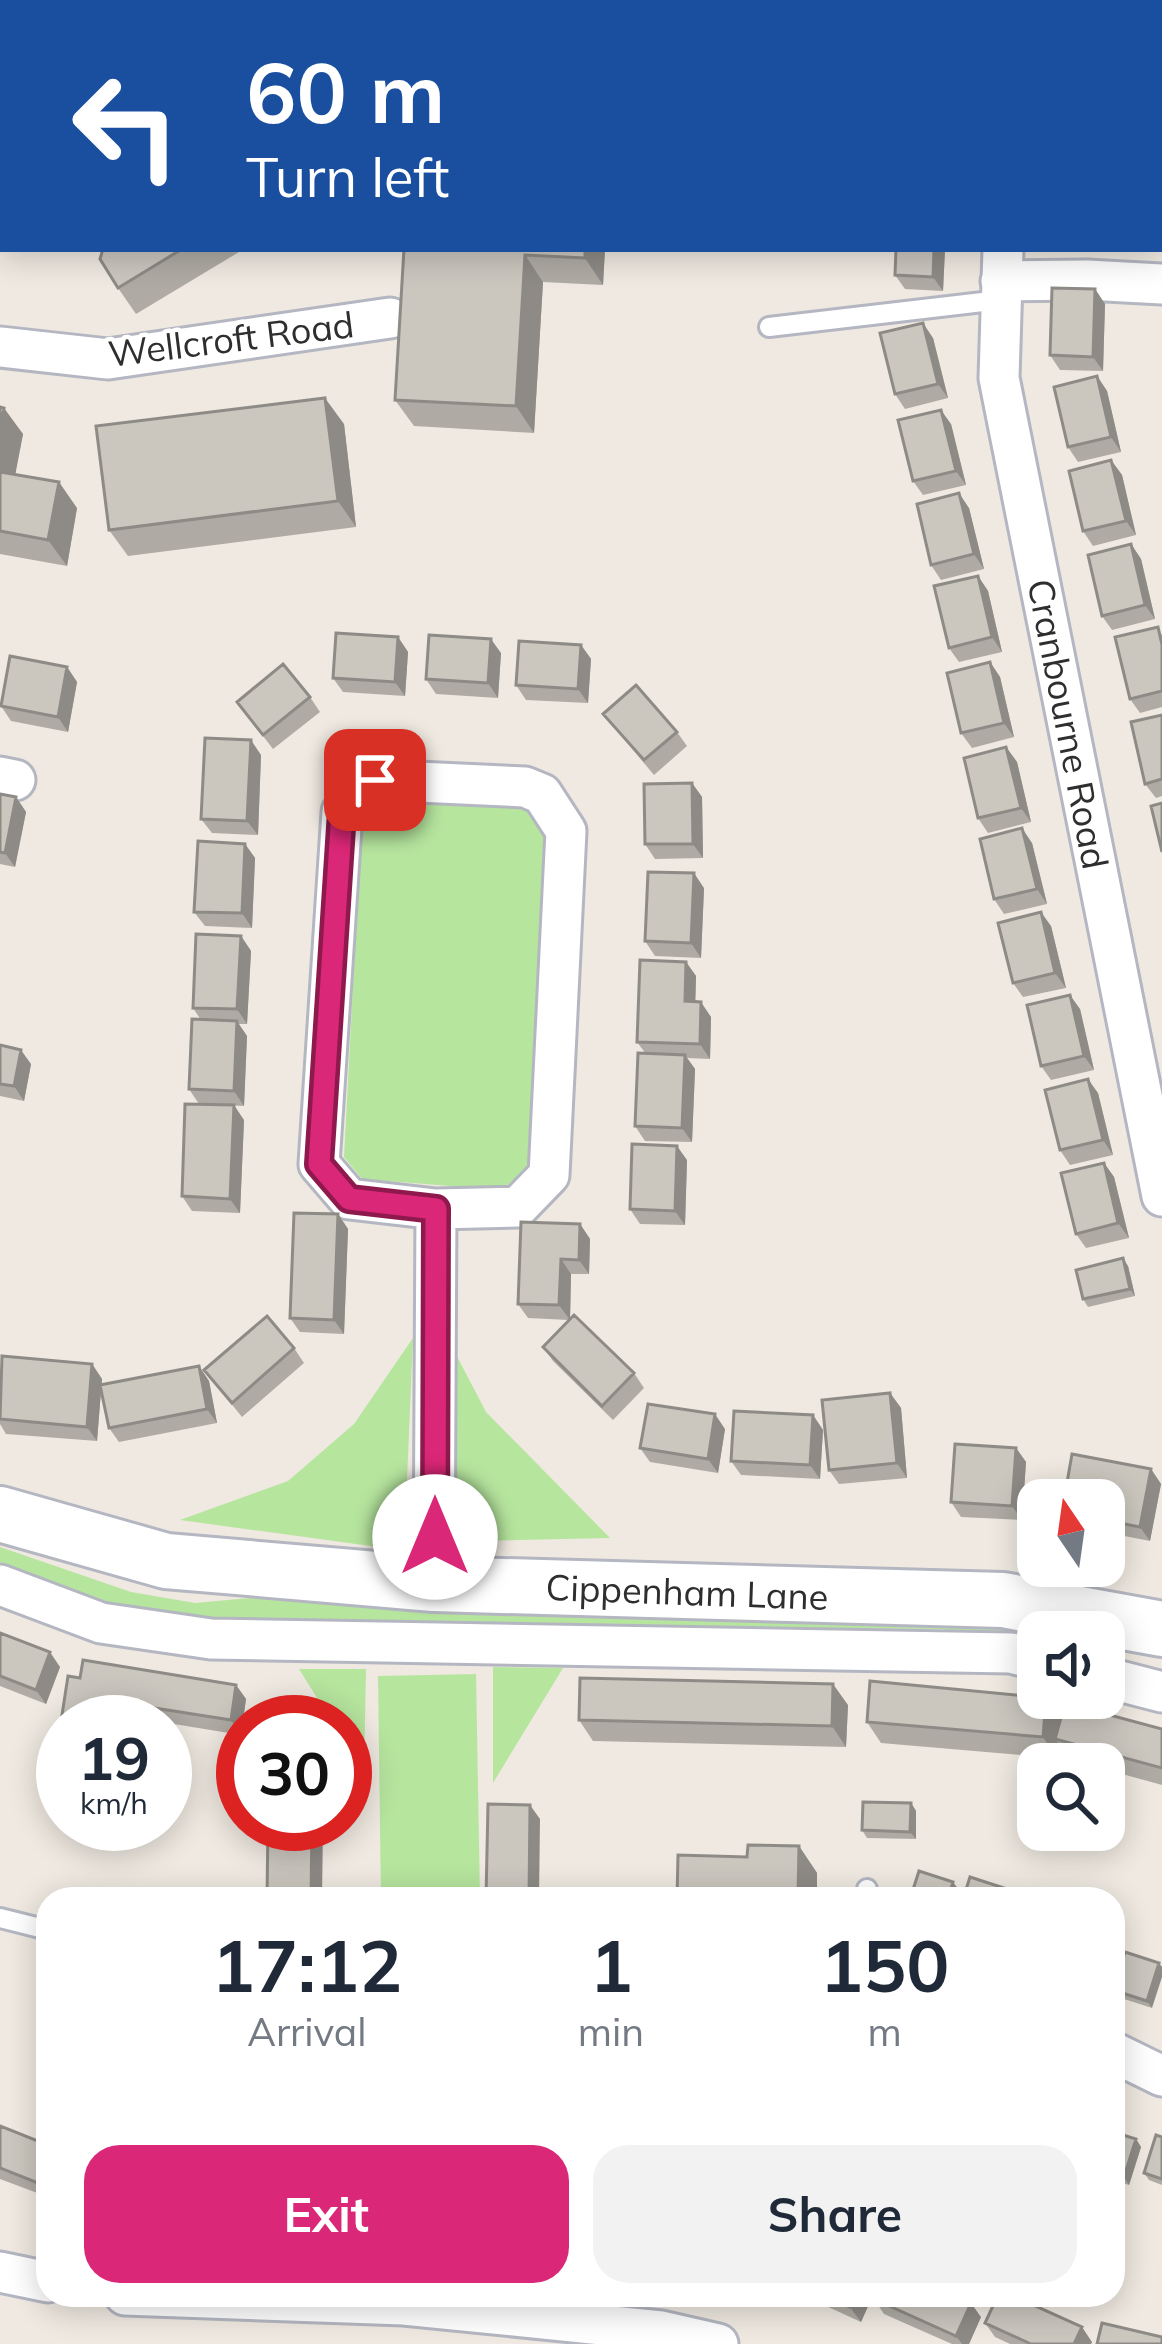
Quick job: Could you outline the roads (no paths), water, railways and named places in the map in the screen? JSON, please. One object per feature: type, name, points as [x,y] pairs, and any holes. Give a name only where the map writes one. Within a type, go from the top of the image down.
[{"type":"street","points":[[1001,277],[1162,284]]},
{"type":"street","name":"Cranbourne Road","points":[[1001,277],[999,378],[1162,1196]]},
{"type":"street","name":"Wellcroft Road","points":[[0,347],[108,359],[390,318]]},
{"type":"street","points":[[375,780],[524,787],[542,794],[566,831],[549,1175],[518,1207],[436,1209],[349,1199],[319,1164],[342,812],[375,780]]},
{"type":"street","points":[[434,1584],[436,1209]]},
{"type":"street","name":"Cippenham Lane","points":[[0,1514],[166,1561],[434,1584],[1003,1600],[1162,1629]]},
{"type":"street","points":[[0,1585],[101,1623],[211,1639],[1017,1655]]},
{"type":"street","points":[[1125,1682],[1162,1692]]},
{"type":"street","points":[[1125,2058],[1162,2076]]},
{"type":"street","points":[[0,2272],[36,2280]]},
{"type":"street","points":[[463,2307],[661,2331],[718,2344]]},
{"type":"lane","points":[[770,327],[1001,277]]},
{"type":"lane","points":[[0,1918],[36,1927]]}]
